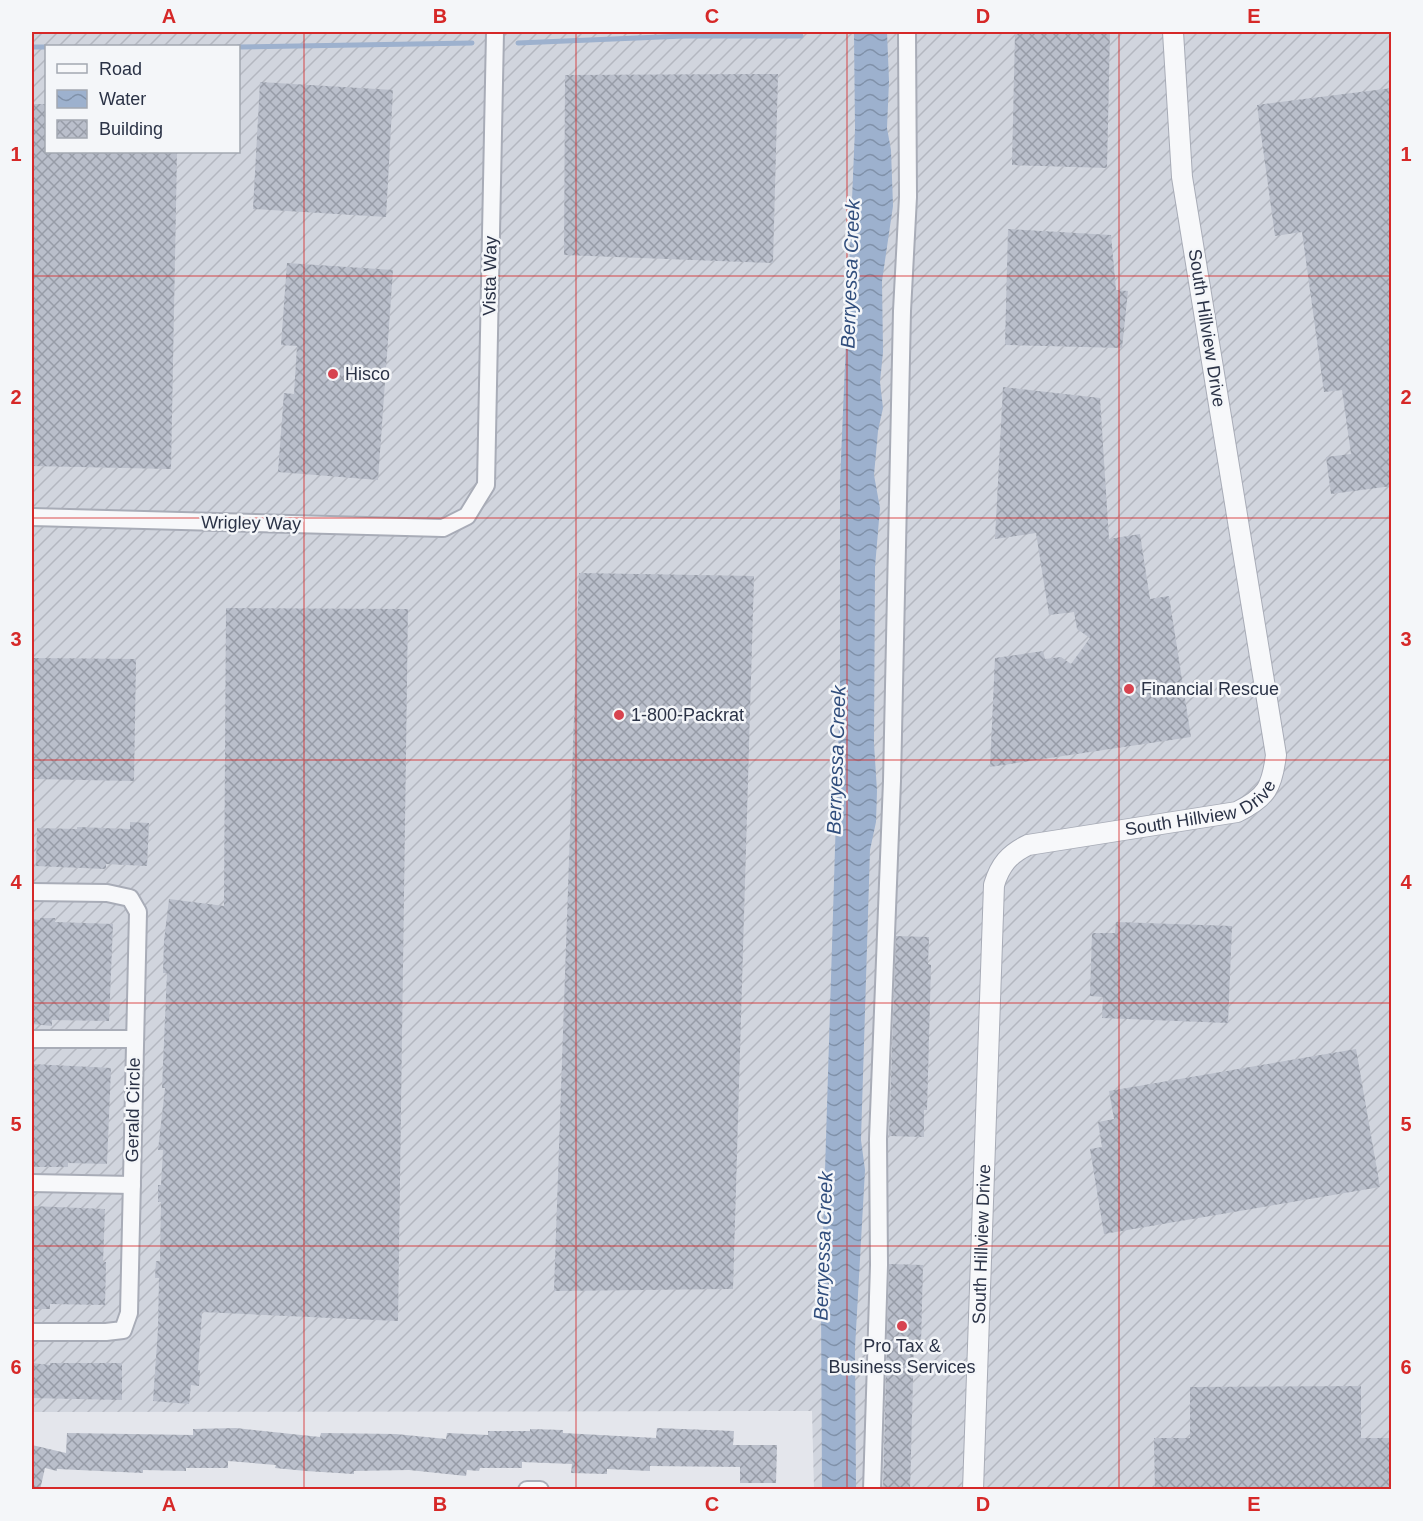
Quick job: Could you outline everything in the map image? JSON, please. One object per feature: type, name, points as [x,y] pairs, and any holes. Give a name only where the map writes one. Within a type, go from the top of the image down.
[{"type":"street","name":"Vista Way","points":[[467,516],[486,485],[495,32]]},
{"type":"street","points":[[872,1490],[879,1265],[878,1139],[892,781],[902,311],[908,197],[907,32]]},
{"type":"street","name":"South Hillview Drive","points":[[973,1490],[975,1374],[994,885],[998,871],[1011,855],[1028,845],[1237,812],[1255,803],[1266,791],[1273,776],[1276,755],[1182,177],[1173,32]]},
{"type":"street","name":"Wrigley Way","points":[[32,517],[443,528],[467,516]]},
{"type":"street","name":"Gerald Circle","points":[[32,891],[107,893],[130,898],[138,912],[129,1313],[123,1330],[32,1332]]},
{"type":"street","points":[[32,1039],[135,1039]]},
{"type":"street","points":[[32,1183],[132,1185]]},
{"type":"street","points":[[527,1490],[540,1490]]},
{"type":"shaded area","points":[[32,32],[1391,32],[1391,1489],[814,1489],[812,1411],[32,1412]]},
{"type":"water","name":"Berryessa Creek","points":[[854,32],[887,32],[889,81],[887,128],[891,150],[893,206],[882,281],[883,352],[880,382],[883,408],[878,431],[874,475],[880,508],[875,567],[874,744],[877,791],[876,822],[870,850],[861,1140],[865,1170],[855,1348],[856,1489],[822,1490],[821,1300],[840,688],[840,482],[855,129]]},
{"type":"building","points":[[1015,32],[1110,32],[1107,168],[1012,165]]},
{"type":"building","points":[[778,74],[773,263],[564,255],[565,75]]},
{"type":"building","points":[[260,82],[393,90],[386,217],[253,209]]},
{"type":"building","points":[[1392,88],[1392,486],[1331,494],[1326,457],[1351,454],[1342,390],[1324,392],[1302,232],[1275,236],[1257,105]]},
{"type":"building","points":[[32,104],[45,104],[45,153],[177,153],[171,469],[32,466]]},
{"type":"building","points":[[1008,229],[1111,235],[1116,290],[1128,291],[1122,348],[1005,345]]},
{"type":"building","points":[[287,263],[393,270],[378,480],[278,472],[284,393],[294,394],[297,346],[281,345]]},
{"type":"building","points":[[1003,387],[1100,398],[1109,539],[1140,534],[1150,599],[1169,596],[1191,737],[990,767],[995,658],[1043,651],[1045,659],[1061,657],[1071,664],[1090,638],[1077,629],[1074,612],[1049,615],[1036,533],[995,539]]},
{"type":"building","points":[[579,573],[754,576],[733,1289],[554,1291]]},
{"type":"building","points":[[226,608],[408,609],[398,1321],[202,1312],[199,1386],[191,1385],[189,1404],[153,1401],[159,1278],[155,1278],[156,1261],[160,1261],[161,1202],[158,1202],[158,1185],[161,1185],[163,1150],[158,1150],[165,1088],[162,1088],[167,973],[163,973],[164,941],[169,899],[224,906]]},
{"type":"building","points":[[32,658],[136,659],[134,781],[32,779]]},
{"type":"building","points":[[130,822],[149,823],[147,866],[106,864],[106,869],[36,866],[37,828],[130,829]]},
{"type":"building","points":[[40,918],[55,918],[55,922],[113,924],[109,1021],[52,1020],[52,1026],[32,1024],[32,919],[40,920]]},
{"type":"building","points":[[1116,922],[1232,926],[1228,1023],[1102,1018],[1103,997],[1090,996],[1092,933],[1115,933]]},
{"type":"building","points":[[896,936],[929,937],[928,964],[931,965],[927,1110],[924,1110],[924,1137],[889,1136]]},
{"type":"building","points":[[1356,1049],[1380,1187],[1104,1234],[1090,1149],[1102,1147],[1098,1122],[1114,1119],[1109,1091]]},
{"type":"building","points":[[32,1064],[111,1068],[107,1164],[68,1163],[68,1167],[32,1167]]},
{"type":"building","points":[[32,1206],[105,1209],[103,1262],[106,1262],[105,1305],[50,1304],[50,1309],[34,1309]]},
{"type":"building","points":[[889,1264],[923,1265],[921,1343],[914,1343],[910,1490],[883,1490]]},
{"type":"building","points":[[32,1363],[50,1365],[50,1363],[122,1363],[122,1400],[32,1398]]},
{"type":"building","points":[[1361,1386],[1361,1438],[1392,1438],[1392,1490],[1155,1490],[1154,1438],[1190,1438],[1190,1387]]},
{"type":"building","points":[[236,1428],[320,1437],[321,1433],[396,1434],[446,1439],[447,1433],[488,1435],[488,1431],[530,1431],[530,1429],[656,1438],[657,1428],[734,1431],[733,1445],[777,1445],[776,1483],[740,1483],[740,1467],[650,1466],[650,1471],[607,1469],[607,1474],[571,1473],[572,1464],[522,1462],[522,1468],[480,1468],[479,1471],[467,1470],[466,1476],[409,1470],[354,1471],[354,1474],[306,1471],[275,1468],[276,1465],[228,1461],[228,1468],[186,1468],[186,1471],[143,1470],[143,1473],[57,1469],[57,1471],[45,1468],[40,1490],[32,1490],[32,1445],[66,1453],[67,1433],[193,1435],[193,1429]]},
{"type":"waterway","points":[[518,43],[684,36],[801,36]]},
{"type":"waterway","points":[[240,47],[472,43]]},
{"type":"waterway","points":[[32,47],[45,47]]},
{"type":"place","name":"Hisco","points":[[333,374]]},
{"type":"place","name":"Financial Rescue","points":[[1129,689]]},
{"type":"place","name":"1-800-Packrat","points":[[619,715]]},
{"type":"place","name":"Pro Tax & Business Services","points":[[902,1326]]}]
